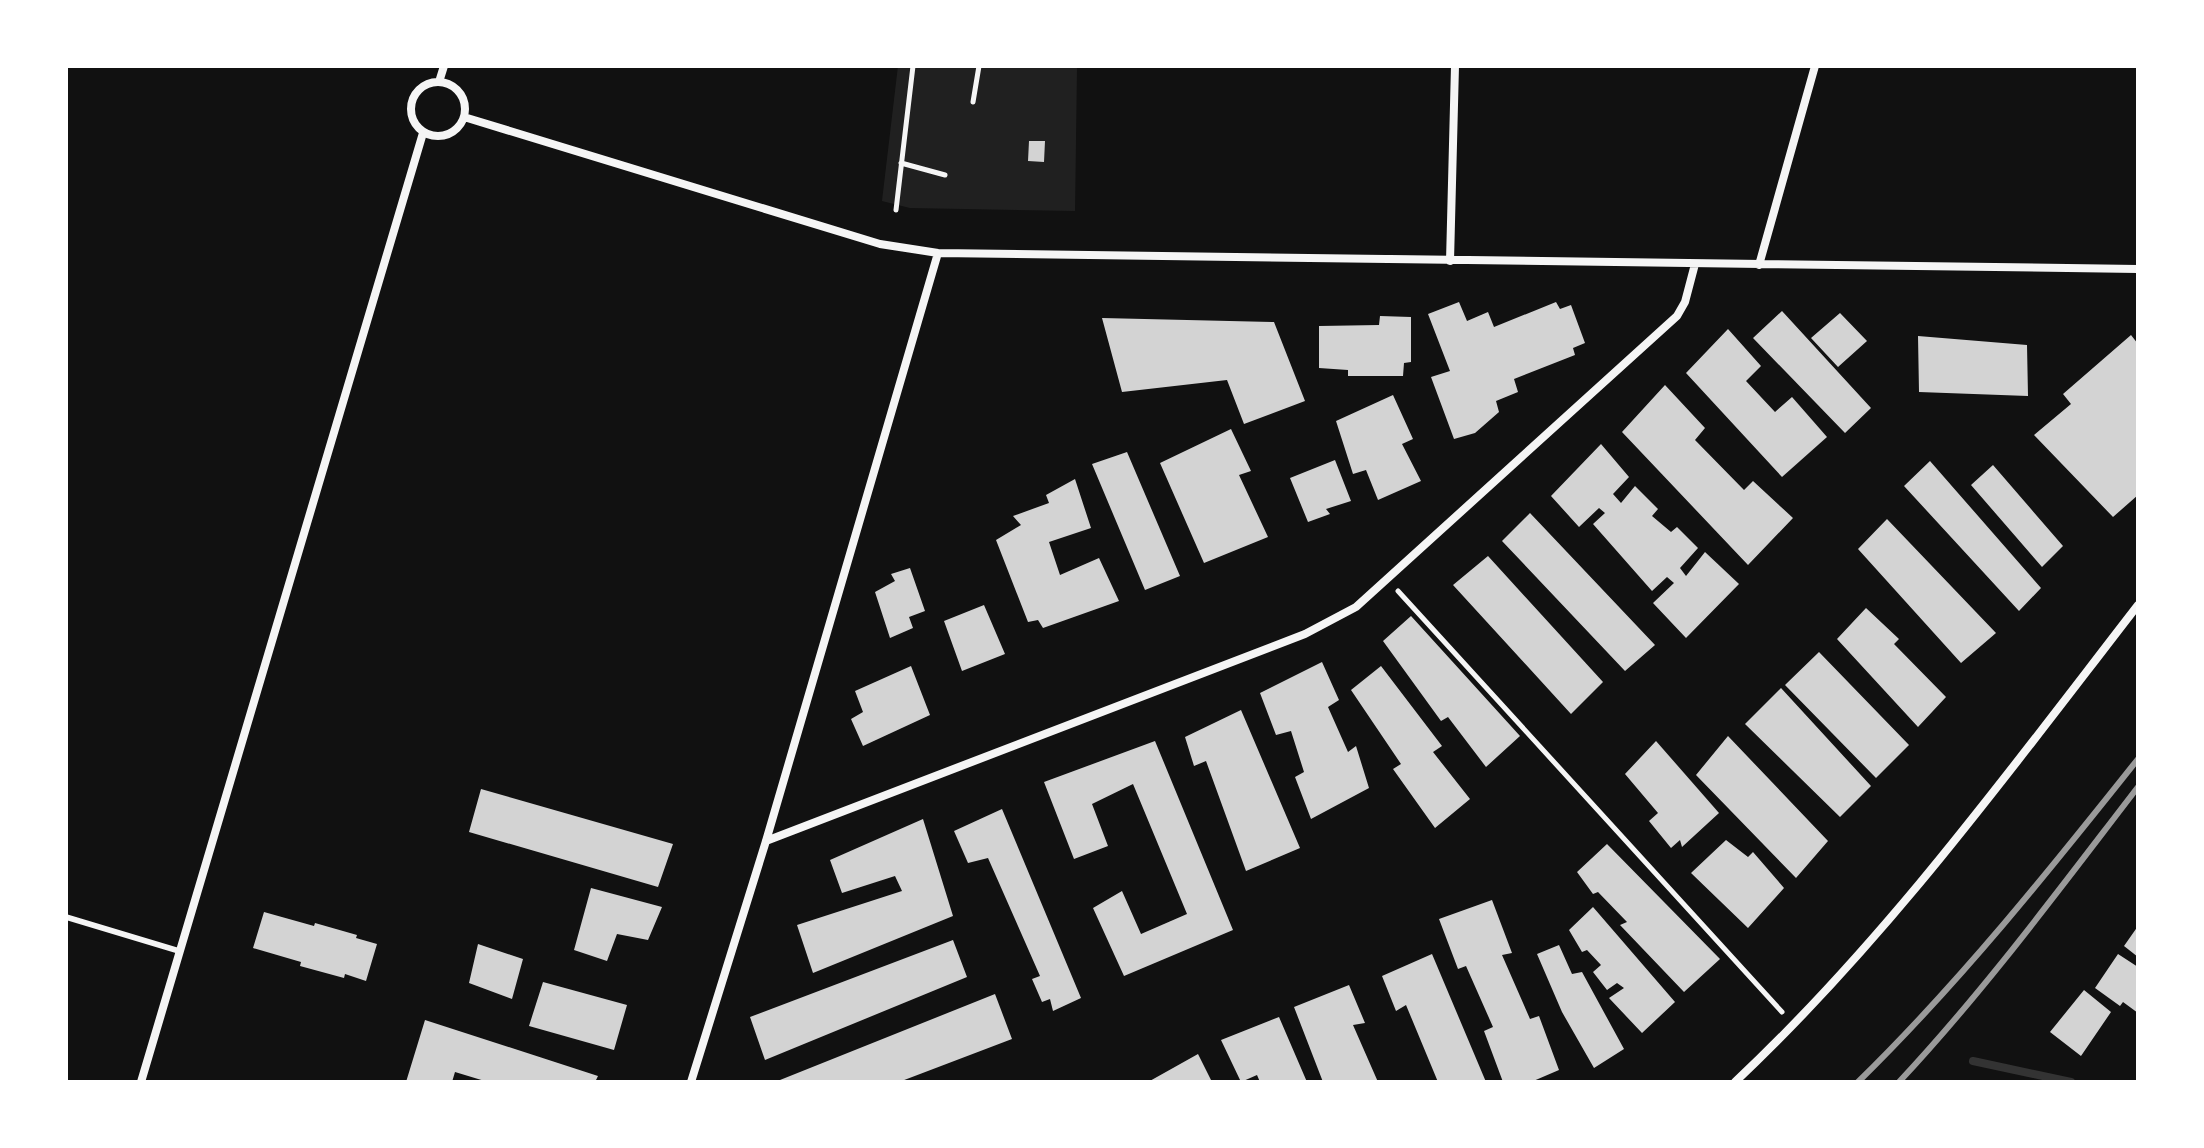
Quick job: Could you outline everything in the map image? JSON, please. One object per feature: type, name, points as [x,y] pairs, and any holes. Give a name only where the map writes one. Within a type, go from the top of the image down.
[{"type":"street","points":[[439,82],[444,66]]},
{"type":"street","points":[[1450,261],[1455,66]]},
{"type":"street","points":[[1759,265],[1815,66]]},
{"type":"street","points":[[439,82],[448,83],[463,97],[464,117],[460,126],[443,137],[423,133],[411,117],[410,106],[413,97],[428,83],[439,82]]},
{"type":"street","points":[[464,117],[880,244],[938,253],[2138,269]]},
{"type":"street","points":[[141,1082],[423,133]]},
{"type":"street","points":[[691,1082],[766,841],[938,253]]},
{"type":"street","points":[[766,841],[1305,634],[1356,607],[1677,316],[1685,302],[1695,264]]},
{"type":"street","points":[[1735,1082],[1795,1026],[1861,953],[1985,802],[2138,605]]},
{"type":"lane","points":[[66,917],[179,951]]},
{"type":"path","points":[[896,210],[913,66]]},
{"type":"path","points":[[973,102],[979,66]]},
{"type":"path","points":[[901,163],[945,175]]},
{"type":"path","points":[[1387,578],[1795,1026]]},
{"type":"shaded area","points":[[898,66],[1077,66],[1075,211],[910,208],[882,201]]},
{"type":"building","points":[[1029,141],[1045,141],[1044,162],[1028,161]]},
{"type":"building","points":[[1459,302],[1467,321],[1488,312],[1494,327],[1556,302],[1560,309],[1571,305],[1585,343],[1573,348],[1575,355],[1514,379],[1518,392],[1496,401],[1499,412],[1475,433],[1454,439],[1431,377],[1450,371],[1428,314]]},
{"type":"building","points":[[1782,311],[1871,408],[1845,433],[1753,338]]},
{"type":"building","points":[[1840,313],[1867,341],[1838,367],[1811,338]]},
{"type":"building","points":[[1380,316],[1411,317],[1411,362],[1404,363],[1403,376],[1348,376],[1348,370],[1319,368],[1319,326],[1379,325]]},
{"type":"building","points":[[1102,318],[1274,322],[1305,401],[1244,424],[1227,380],[1122,392]]},
{"type":"building","points":[[1728,329],[1761,366],[1746,381],[1775,412],[1792,397],[1827,437],[1782,477],[1686,373]]},
{"type":"building","points":[[2131,335],[2138,344],[2138,495],[2113,517],[2034,435],[2071,404],[2063,394]]},
{"type":"building","points":[[1918,336],[2027,345],[2028,396],[1919,392]]},
{"type":"building","points":[[1665,385],[1705,428],[1695,440],[1744,490],[1753,481],[1793,518],[1748,565],[1622,432]]},
{"type":"building","points":[[1393,395],[1413,439],[1402,444],[1421,481],[1378,500],[1366,470],[1353,474],[1336,421]]},
{"type":"building","points":[[1231,429],[1251,471],[1239,475],[1268,537],[1204,563],[1160,463]]},
{"type":"building","points":[[1601,444],[1629,477],[1613,494],[1621,503],[1635,486],[1658,509],[1652,516],[1671,532],[1677,527],[1698,548],[1680,568],[1686,576],[1705,552],[1739,584],[1686,638],[1653,603],[1674,583],[1667,577],[1652,591],[1593,524],[1605,513],[1599,508],[1579,527],[1551,496]]},
{"type":"building","points":[[1127,452],[1180,576],[1145,590],[1092,464]]},
{"type":"building","points":[[1335,460],[1351,501],[1326,509],[1330,514],[1308,522],[1290,478]]},
{"type":"building","points":[[1930,461],[2041,588],[2019,611],[1904,486]]},
{"type":"building","points":[[1993,465],[2063,546],[2042,567],[1971,485]]},
{"type":"building","points":[[1075,479],[1091,528],[1049,542],[1060,575],[1099,558],[1119,601],[1043,628],[1038,620],[1028,622],[996,540],[1021,525],[1013,516],[1049,503],[1046,495]]},
{"type":"building","points":[[1530,513],[1655,645],[1625,671],[1502,541]]},
{"type":"building","points":[[1887,519],[1996,633],[1961,663],[1858,549]]},
{"type":"building","points":[[1488,556],[1603,682],[1571,714],[1453,585]]},
{"type":"building","points":[[910,568],[925,611],[909,617],[913,628],[890,638],[875,592],[895,581],[891,574]]},
{"type":"building","points":[[984,605],[1005,654],[962,671],[944,621]]},
{"type":"building","points":[[1866,608],[1899,639],[1894,644],[1946,697],[1918,727],[1837,639]]},
{"type":"building","points":[[1411,616],[1520,736],[1486,767],[1448,717],[1441,721],[1383,641]]},
{"type":"building","points":[[1819,652],[1909,745],[1876,778],[1785,685]]},
{"type":"building","points":[[1322,662],[1339,700],[1328,707],[1348,752],[1356,746],[1369,788],[1311,819],[1295,777],[1304,772],[1291,731],[1276,735],[1260,693]]},
{"type":"building","points":[[911,666],[930,715],[863,746],[851,719],[863,712],[855,691]]},
{"type":"building","points":[[1381,666],[1442,746],[1433,752],[1470,799],[1435,828],[1393,769],[1401,764],[1351,690]]},
{"type":"building","points":[[1781,688],[1871,786],[1840,817],[1745,724]]},
{"type":"building","points":[[1241,710],[1300,848],[1246,871],[1206,761],[1194,766],[1185,737]]},
{"type":"building","points":[[1728,736],[1828,841],[1796,878],[1696,775]]},
{"type":"building","points":[[1155,741],[1233,930],[1124,976],[1093,908],[1122,891],[1141,934],[1187,914],[1133,784],[1092,804],[1108,846],[1074,859],[1044,782]]},
{"type":"building","points":[[1656,741],[1719,813],[1682,847],[1680,840],[1671,848],[1649,821],[1658,813],[1625,774]]},
{"type":"building","points":[[481,789],[673,844],[658,887],[469,832]]},
{"type":"building","points":[[1002,809],[1081,998],[1053,1011],[1050,999],[1042,1002],[1032,979],[1040,976],[988,858],[968,863],[954,831]]},
{"type":"building","points":[[923,819],[953,916],[813,973],[797,925],[902,891],[895,876],[842,893],[830,860]]},
{"type":"building","points":[[1726,840],[1748,857],[1753,852],[1784,888],[1748,928],[1691,873]]},
{"type":"building","points":[[1607,844],[1720,959],[1684,992],[1620,925],[1627,922],[1598,892],[1593,894],[1577,872]]},
{"type":"building","points":[[591,888],[662,907],[648,940],[617,934],[607,961],[574,950]]},
{"type":"building","points":[[1492,900],[1512,953],[1502,955],[1530,1019],[1539,1016],[1559,1070],[1531,1082],[1503,1082],[1484,1031],[1493,1027],[1466,966],[1458,969],[1439,919]]},
{"type":"building","points":[[1593,907],[1675,1002],[1642,1033],[1609,998],[1624,988],[1617,983],[1607,990],[1593,972],[1601,965],[1587,950],[1582,952],[1569,930]]},
{"type":"building","points":[[264,912],[314,926],[315,923],[377,944],[366,981],[300,966],[301,962],[253,948]]},
{"type":"building","points":[[2138,926],[2138,957],[2124,946]]},
{"type":"building","points":[[953,940],[967,977],[765,1060],[750,1017]]},
{"type":"building","points":[[478,944],[523,959],[512,999],[469,983]]},
{"type":"building","points":[[1559,945],[1572,974],[1582,972],[1624,1049],[1594,1068],[1562,1012],[1537,954]]},
{"type":"building","points":[[1432,954],[1486,1082],[1438,1082],[1406,1005],[1396,1011],[1382,976]]},
{"type":"building","points":[[2118,954],[2138,967],[2138,1013],[2123,1002],[2120,1006],[2095,988]]},
{"type":"building","points":[[543,982],[627,1005],[614,1050],[529,1026]]},
{"type":"building","points":[[1349,985],[1365,1023],[1353,1025],[1378,1082],[1323,1082],[1294,1007]]},
{"type":"building","points":[[2084,990],[2111,1012],[2081,1056],[2050,1032]]},
{"type":"building","points":[[995,994],[1012,1039],[899,1082],[775,1082]]},
{"type":"building","points":[[1279,1017],[1307,1082],[1260,1082],[1257,1075],[1241,1082],[1221,1040]]},
{"type":"building","points":[[425,1020],[598,1076],[595,1082],[488,1082],[455,1072],[452,1082],[406,1082]]},
{"type":"building","points":[[1198,1054],[1212,1082],[1148,1082]]},
{"type":"waterway","points":[[1973,1061],[2071,1082]]},
{"type":"railway","points":[[1858,1082],[1968,965],[2138,759]]},
{"type":"railway","points":[[1899,1082],[1992,975],[2138,787]]}]
